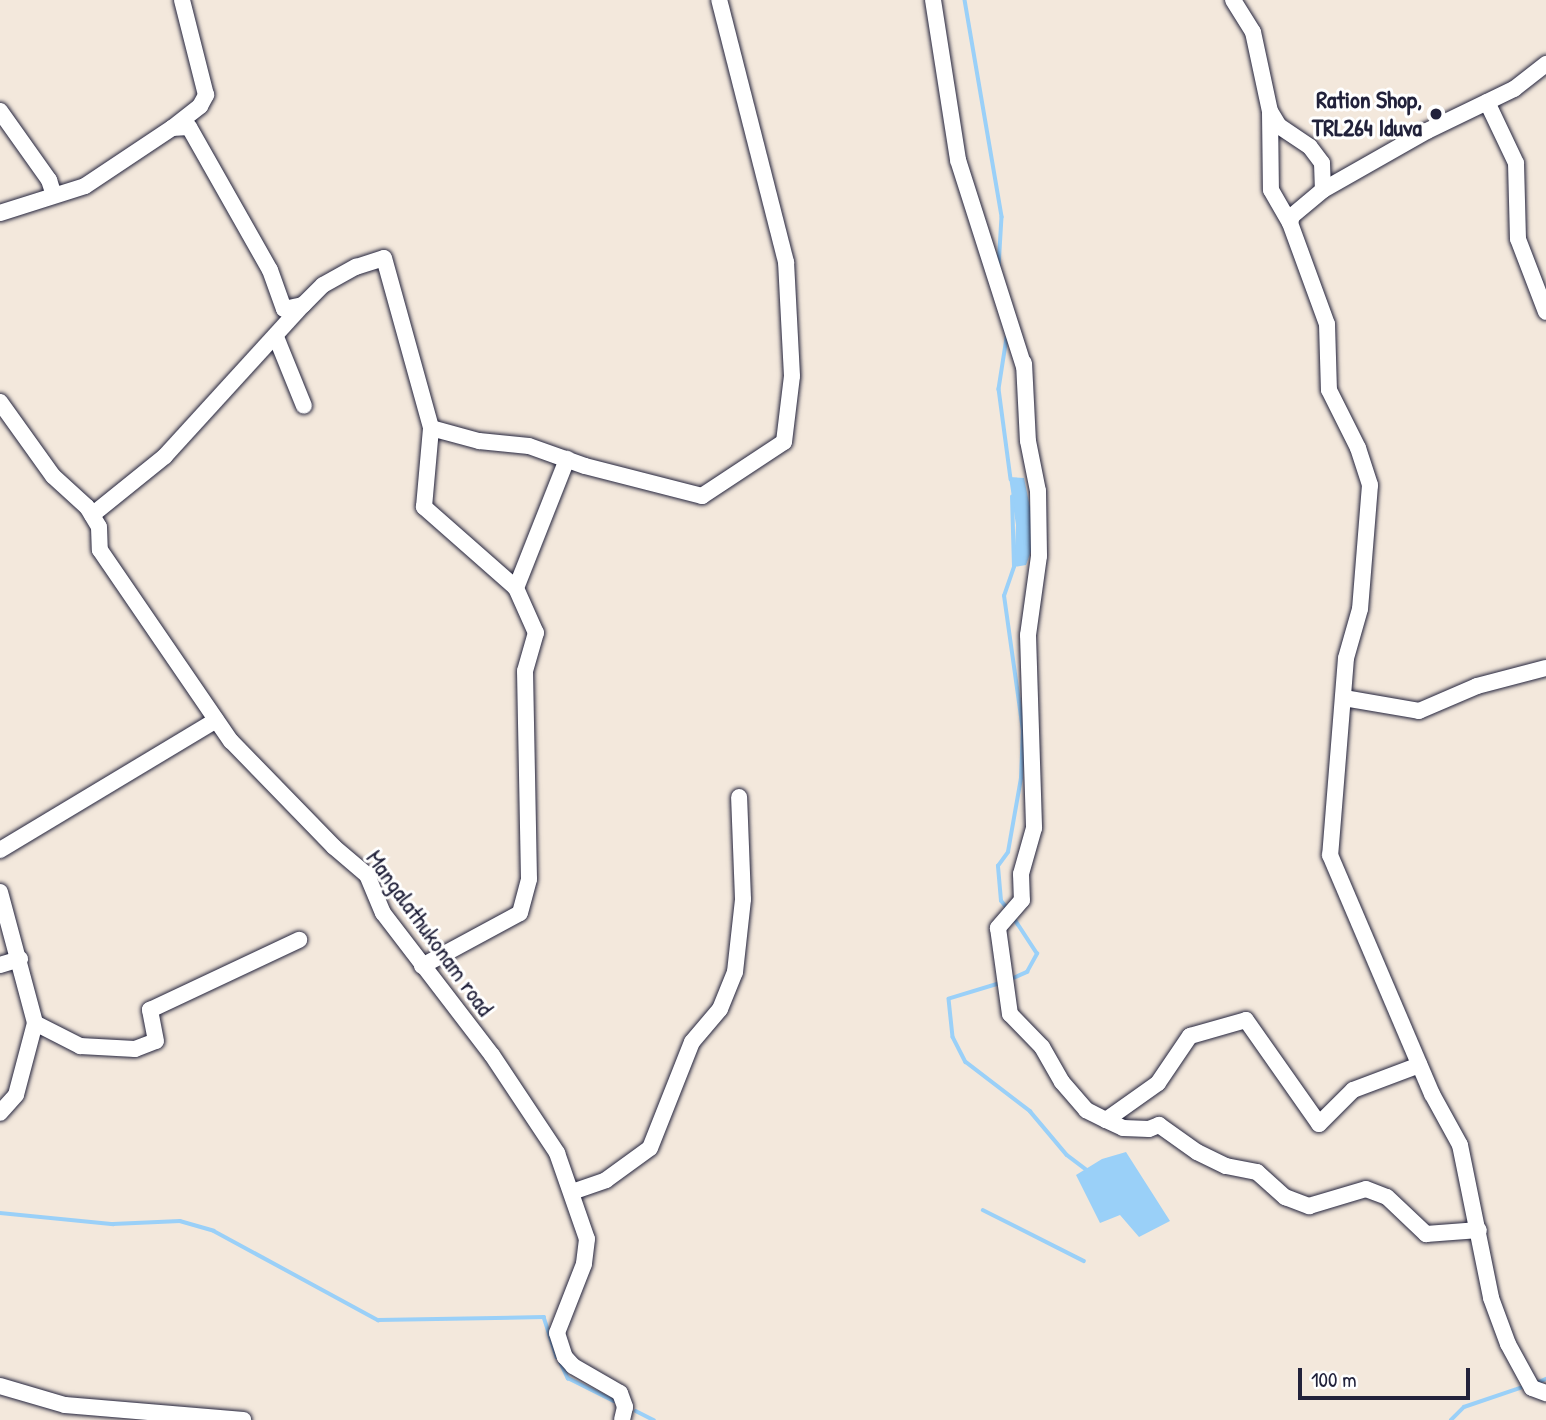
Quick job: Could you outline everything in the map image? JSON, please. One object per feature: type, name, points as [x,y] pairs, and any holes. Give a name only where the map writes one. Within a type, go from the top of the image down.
[{"type":"street","points":[[0,213],[85,186],[200,106],[206,94],[182,0]]},
{"type":"street","points":[[431,428],[479,441],[529,446],[702,496],[784,442],[792,376],[786,262],[719,0]]},
{"type":"street","points":[[933,0],[958,160],[1024,365],[1028,441],[1038,491],[1040,556],[1028,635],[1034,828],[1021,874],[1022,900],[998,928],[1010,1014],[1042,1047],[1062,1082],[1086,1110],[1123,1128],[1149,1129],[1159,1125],[1196,1152],[1226,1166],[1257,1171],[1285,1197],[1309,1206],[1366,1189],[1387,1197],[1426,1234],[1479,1230]]},
{"type":"street","points":[[1233,0],[1253,32],[1270,111],[1271,190],[1279,209],[1295,217],[1327,324],[1329,390],[1359,447],[1370,485],[1360,609],[1346,658],[1328,836],[1330,855],[1419,1065],[1460,1145],[1491,1298],[1507,1344],[1532,1388],[1546,1393]]},
{"type":"street","points":[[1295,217],[1323,190],[1514,89],[1546,64]]},
{"type":"street","points":[[1487,102],[1516,163],[1518,239],[1546,312]]},
{"type":"street","points":[[1270,111],[1279,126],[1316,153],[1326,179],[1323,190]]},
{"type":"street","points":[[2,119],[49,180],[54,195]]},
{"type":"street","points":[[172,128],[189,127],[211,161],[270,270],[284,309],[303,305]]},
{"type":"street","points":[[0,402],[5,424],[92,515],[164,456],[323,285],[384,258],[431,428],[425,507],[516,587],[536,633],[525,671],[529,879],[520,913],[422,967]]},
{"type":"street","points":[[276,337],[304,406]]},
{"type":"street","points":[[516,587],[567,459]]},
{"type":"street","name":"Mangalathukonam road","points":[[92,515],[99,527],[100,550],[216,720],[271,784],[367,875],[377,904],[524,1102],[557,1153],[587,1239],[584,1264],[557,1333],[573,1366],[620,1393],[625,1408],[621,1420]]},
{"type":"street","points":[[1344,698],[1419,711],[1477,686],[1546,668]]},
{"type":"street","points":[[0,850],[216,720]]},
{"type":"street","points":[[572,1192],[606,1180],[650,1148],[692,1042],[720,1009],[735,972],[743,899],[739,797]]},
{"type":"street","points":[[0,892],[35,1023],[16,1095],[0,1114]]},
{"type":"street","points":[[35,1023],[80,1046],[135,1049],[156,1041],[150,1010],[299,940]]},
{"type":"street","points":[[0,965],[20,959]]},
{"type":"street","points":[[1106,1120],[1158,1083],[1190,1036],[1246,1020],[1319,1124],[1353,1090],[1419,1065]]},
{"type":"street","points":[[0,1386],[65,1405],[243,1420]]},
{"type":"water","points":[[1009,477],[1024,478],[1036,537],[1026,565],[1014,567],[1016,525]]},
{"type":"water","points":[[1126,1152],[1170,1221],[1139,1237],[1120,1215],[1100,1223],[1076,1175],[1102,1159]]},
{"type":"waterway","points":[[965,0],[1002,217],[999,268]]},
{"type":"waterway","points":[[1007,338],[999,389],[1011,479]]},
{"type":"waterway","points":[[1008,910],[1001,901],[998,866],[1008,852],[1021,778],[1023,731],[1004,596],[1014,567],[1012,497]]},
{"type":"waterway","points":[[1009,980],[1027,972],[1037,954],[1014,919]]},
{"type":"waterway","points":[[1002,983],[949,999],[953,1037],[966,1062],[1030,1111],[1067,1155],[1088,1171]]},
{"type":"waterway","points":[[983,1210],[1084,1261]]},
{"type":"waterway","points":[[0,1213],[113,1224],[180,1221],[214,1231],[378,1320],[544,1317],[557,1357]]},
{"type":"waterway","points":[[561,1363],[568,1378],[614,1401]]},
{"type":"waterway","points":[[1539,1382],[1546,1379]]},
{"type":"waterway","points":[[1451,1420],[1464,1407],[1520,1388]]},
{"type":"waterway","points":[[636,1411],[654,1420]]},
{"type":"place","name":"Ration Shop, TRL264 Iduva","points":[[1436,114]]}]
